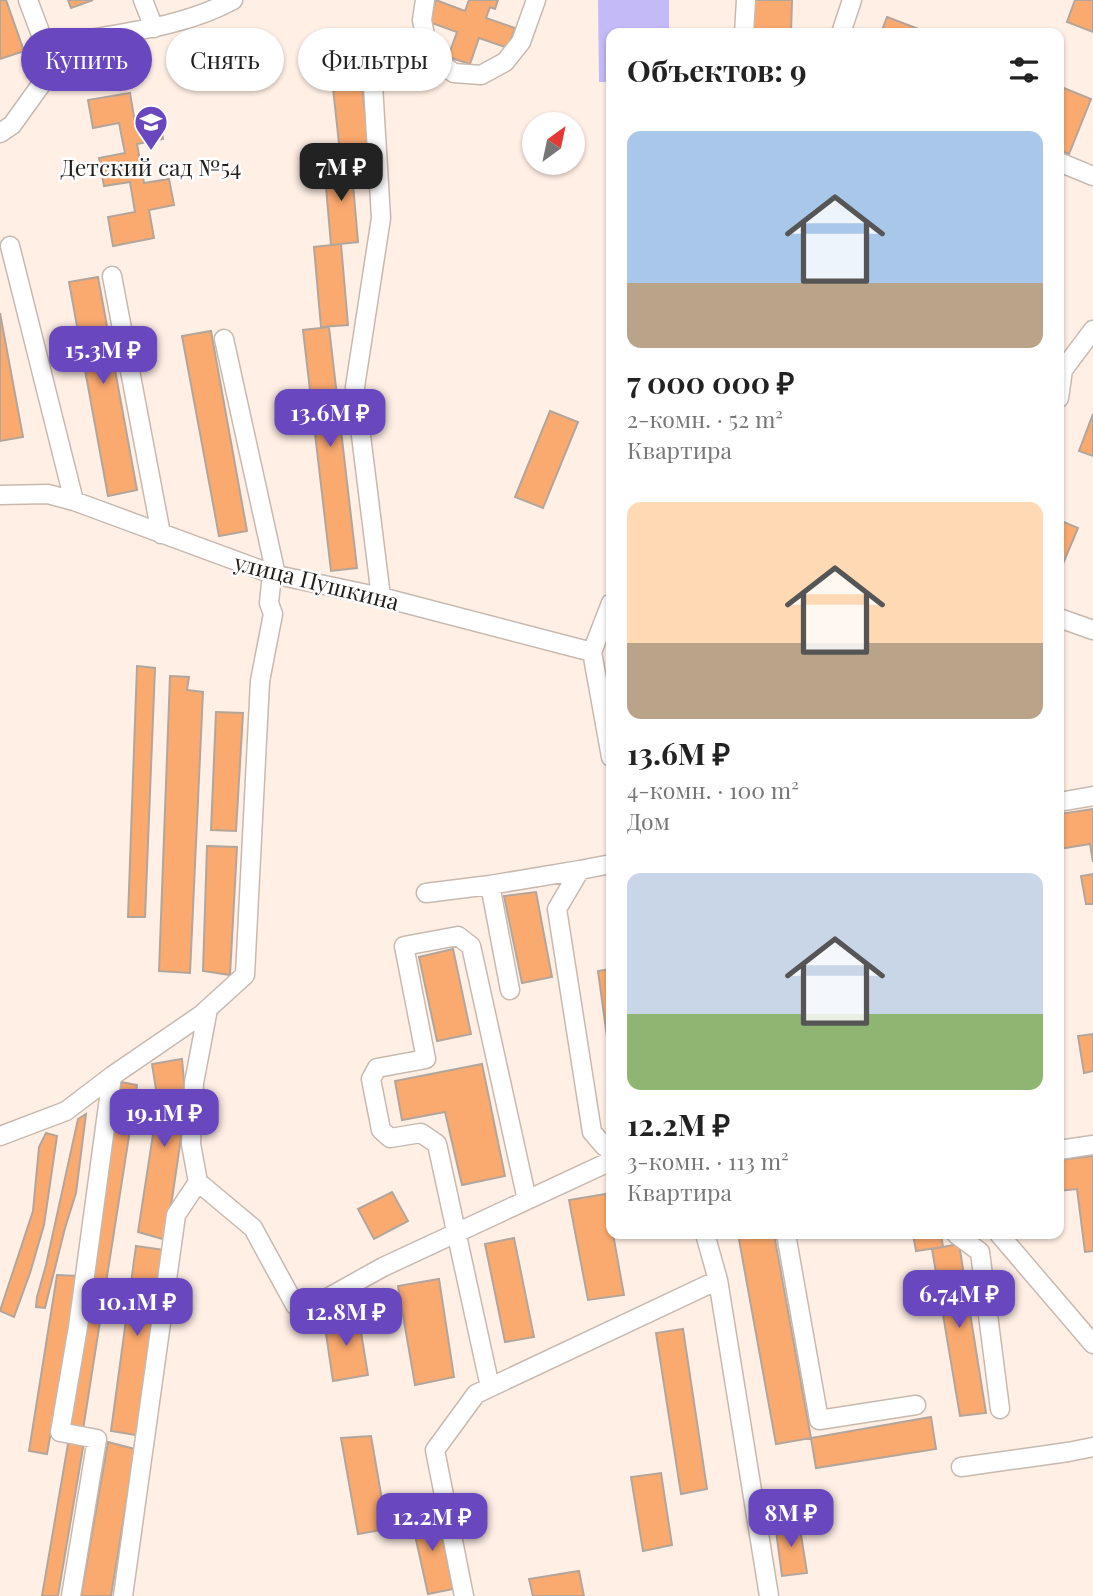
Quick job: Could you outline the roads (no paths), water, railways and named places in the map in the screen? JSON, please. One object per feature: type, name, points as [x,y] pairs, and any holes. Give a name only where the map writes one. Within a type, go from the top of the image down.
[{"type":"street","points":[[28,0],[38,28]]},
{"type":"street","points":[[143,0],[154,28],[216,9],[233,0]]},
{"type":"street","points":[[425,0],[422,20],[429,56],[454,73],[481,75],[505,62],[522,42],[536,0]]},
{"type":"street","points":[[744,28],[746,0]]},
{"type":"street","points":[[843,28],[852,0]]},
{"type":"street","points":[[0,133],[12,125],[36,91]]},
{"type":"street","points":[[373,91],[380,218],[355,387],[381,597]]},
{"type":"street","points":[[1064,164],[1093,176]]},
{"type":"street","points":[[10,246],[74,501]]},
{"type":"street","points":[[112,276],[161,534]]},
{"type":"street","points":[[1064,369],[1093,330]]},
{"type":"street","points":[[0,1136],[66,1111],[208,1009],[245,975],[260,681],[274,614],[269,603],[274,574],[224,339]]},
{"type":"street","name":"улица Пушкина","points":[[0,495],[48,494],[274,574],[381,597],[592,652]]},
{"type":"street","points":[[606,616],[592,652],[606,729]]},
{"type":"street","points":[[1064,620],[1093,630]]},
{"type":"street","points":[[1064,801],[1093,796]]},
{"type":"street","points":[[426,893],[606,865]]},
{"type":"street","points":[[580,870],[558,909],[592,1132],[606,1147]]},
{"type":"street","points":[[490,885],[510,990]]},
{"type":"street","points":[[491,1387],[437,1144],[421,1133],[390,1138],[381,1130],[371,1080],[377,1068],[426,1059],[404,946],[458,936],[471,946],[527,1200]]},
{"type":"street","points":[[208,1009],[194,1083],[191,1144],[198,1182],[254,1228],[295,1305],[313,1306],[383,1267],[606,1163]]},
{"type":"street","points":[[71,1596],[97,1439],[60,1432],[78,1327],[112,1076]]},
{"type":"street","points":[[1064,1149],[1093,1145]]},
{"type":"street","points":[[122,1596],[176,1215],[198,1182]]},
{"type":"street","points":[[706,1239],[718,1280],[769,1596]]},
{"type":"street","points":[[787,1239],[819,1420],[916,1405]]},
{"type":"street","points":[[963,1239],[980,1252],[1000,1409]]},
{"type":"street","points":[[1003,1239],[1093,1344]]},
{"type":"street","points":[[464,1596],[435,1450],[476,1394],[718,1280]]},
{"type":"street","points":[[961,1467],[1093,1447]]},
{"type":"place","name":"Детский сад №54","points":[[151,152]]}]
